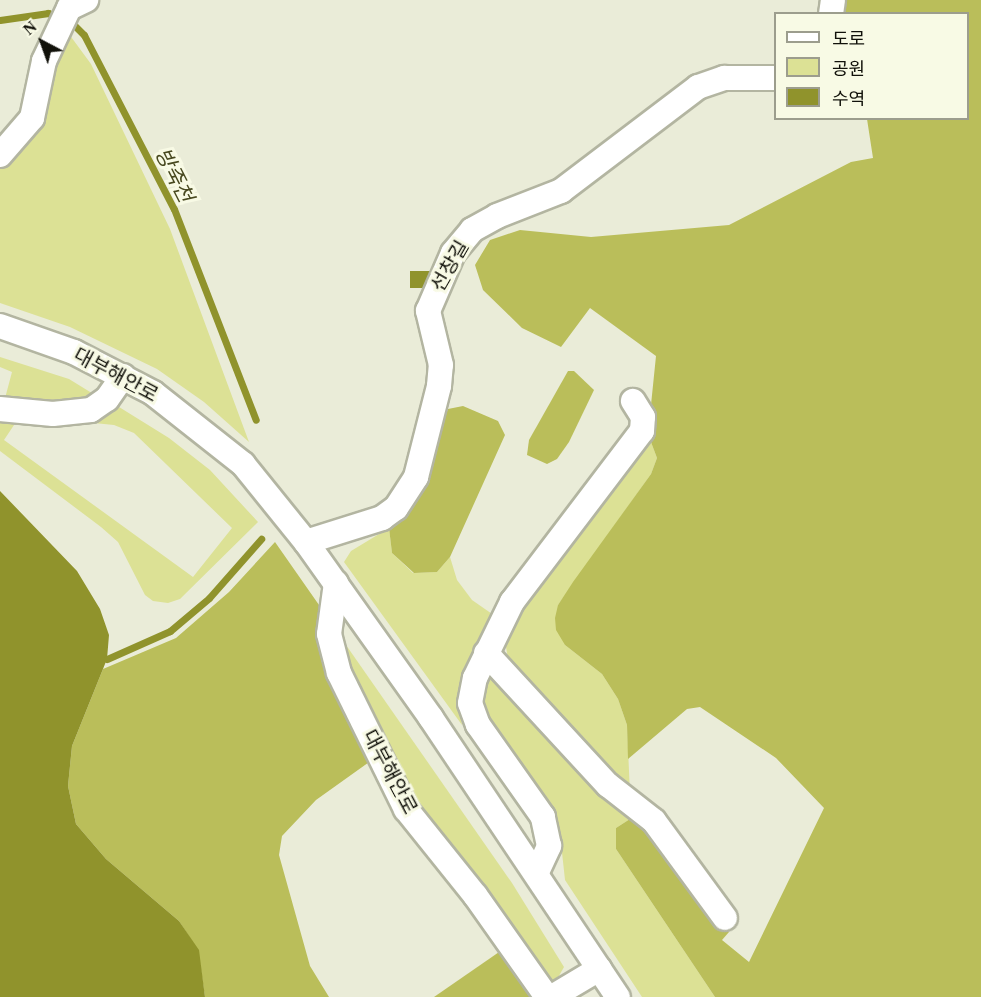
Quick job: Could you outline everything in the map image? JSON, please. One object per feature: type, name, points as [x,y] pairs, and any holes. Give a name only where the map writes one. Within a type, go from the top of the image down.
[{"type":"street","points":[[3,148],[32,118],[52,40],[75,3]]},
{"type":"street","name":"선창길","points":[[306,542],[382,518],[396,508],[416,477],[436,408],[440,375],[428,311],[453,254],[472,230],[484,222],[561,191],[698,87],[724,78],[774,78]]},
{"type":"street","name":"대부해안로","points":[[0,326],[54,344],[123,376],[204,430],[243,464],[336,583],[537,872],[618,997]]},
{"type":"street","points":[[0,409],[53,414],[91,410],[107,399],[123,376]]},
{"type":"street","points":[[537,872],[549,846],[543,817],[478,725],[470,703],[486,653],[512,602],[642,431],[643,417],[633,401]]},
{"type":"street","name":"대부해안로","points":[[336,583],[329,634],[339,673],[406,809],[475,895],[550,997],[599,969]]},
{"type":"street","points":[[486,653],[608,785],[654,821],[725,918]]},
{"type":"green space","points":[[842,0],[981,0],[981,997],[715,997],[616,849],[616,828],[630,819],[649,827],[729,932],[722,940],[749,962],[824,808],[776,758],[700,707],[687,709],[628,759],[627,725],[618,699],[602,674],[565,645],[556,630],[555,618],[558,605],[573,582],[651,474],[657,458],[648,434],[656,356],[590,308],[561,347],[522,328],[483,290],[475,265],[490,240],[520,230],[591,237],[729,225],[851,162],[873,158],[867,120],[969,120],[969,12],[838,12]]},
{"type":"green space","points":[[66,30],[91,64],[170,229],[249,442],[204,402],[157,369],[70,327],[0,303],[0,160]]},
{"type":"green space","points":[[0,357],[69,379],[95,395],[85,405],[4,402],[12,372],[0,367]]},
{"type":"green space","points":[[568,371],[574,371],[594,390],[569,442],[557,459],[547,464],[527,455],[529,440]]},
{"type":"green space","points":[[111,402],[169,438],[210,470],[258,522],[180,599],[168,603],[153,601],[145,595],[118,542],[0,451],[0,414],[20,416],[4,440],[193,577],[232,528],[134,433],[114,425],[74,421]]},
{"type":"green space","points":[[463,406],[498,421],[505,435],[450,557],[437,572],[414,573],[392,553],[389,528],[408,511],[448,409]]},
{"type":"green space","points":[[648,434],[657,458],[651,474],[558,605],[565,645],[602,674],[618,699],[627,725],[630,794],[521,676],[508,659],[505,641],[511,622]]},
{"type":"green space","points":[[389,528],[392,553],[413,573],[437,572],[450,557],[457,580],[472,600],[495,616],[459,705],[462,725],[344,562],[351,551]]},
{"type":"green space","points":[[275,542],[319,605],[322,640],[372,760],[316,800],[282,836],[279,855],[310,966],[329,997],[205,997],[198,950],[179,921],[106,859],[76,824],[68,786],[72,746],[103,669],[176,638],[229,592]]},
{"type":"green space","points":[[346,645],[512,883],[564,967],[556,981],[550,982],[403,784],[351,684],[342,646]]},
{"type":"green space","points":[[488,680],[495,680],[649,827],[630,819],[616,828],[616,849],[715,997],[642,997],[565,880],[560,834],[550,809],[493,732],[480,706],[482,687]]},
{"type":"green space","points":[[502,950],[534,997],[434,997]]},
{"type":"water","points":[[410,271],[430,271],[429,288],[410,288]]},
{"type":"water","points":[[0,491],[77,571],[100,609],[109,635],[107,659],[72,746],[68,786],[76,824],[106,859],[179,921],[199,950],[205,997],[0,997]]},
{"type":"waterway","name":"방죽천","points":[[0,20],[48,13],[72,23],[84,35],[174,209],[256,420]]},
{"type":"waterway","name":"방죽천","points":[[107,659],[170,631],[209,598],[261,539]]}]
